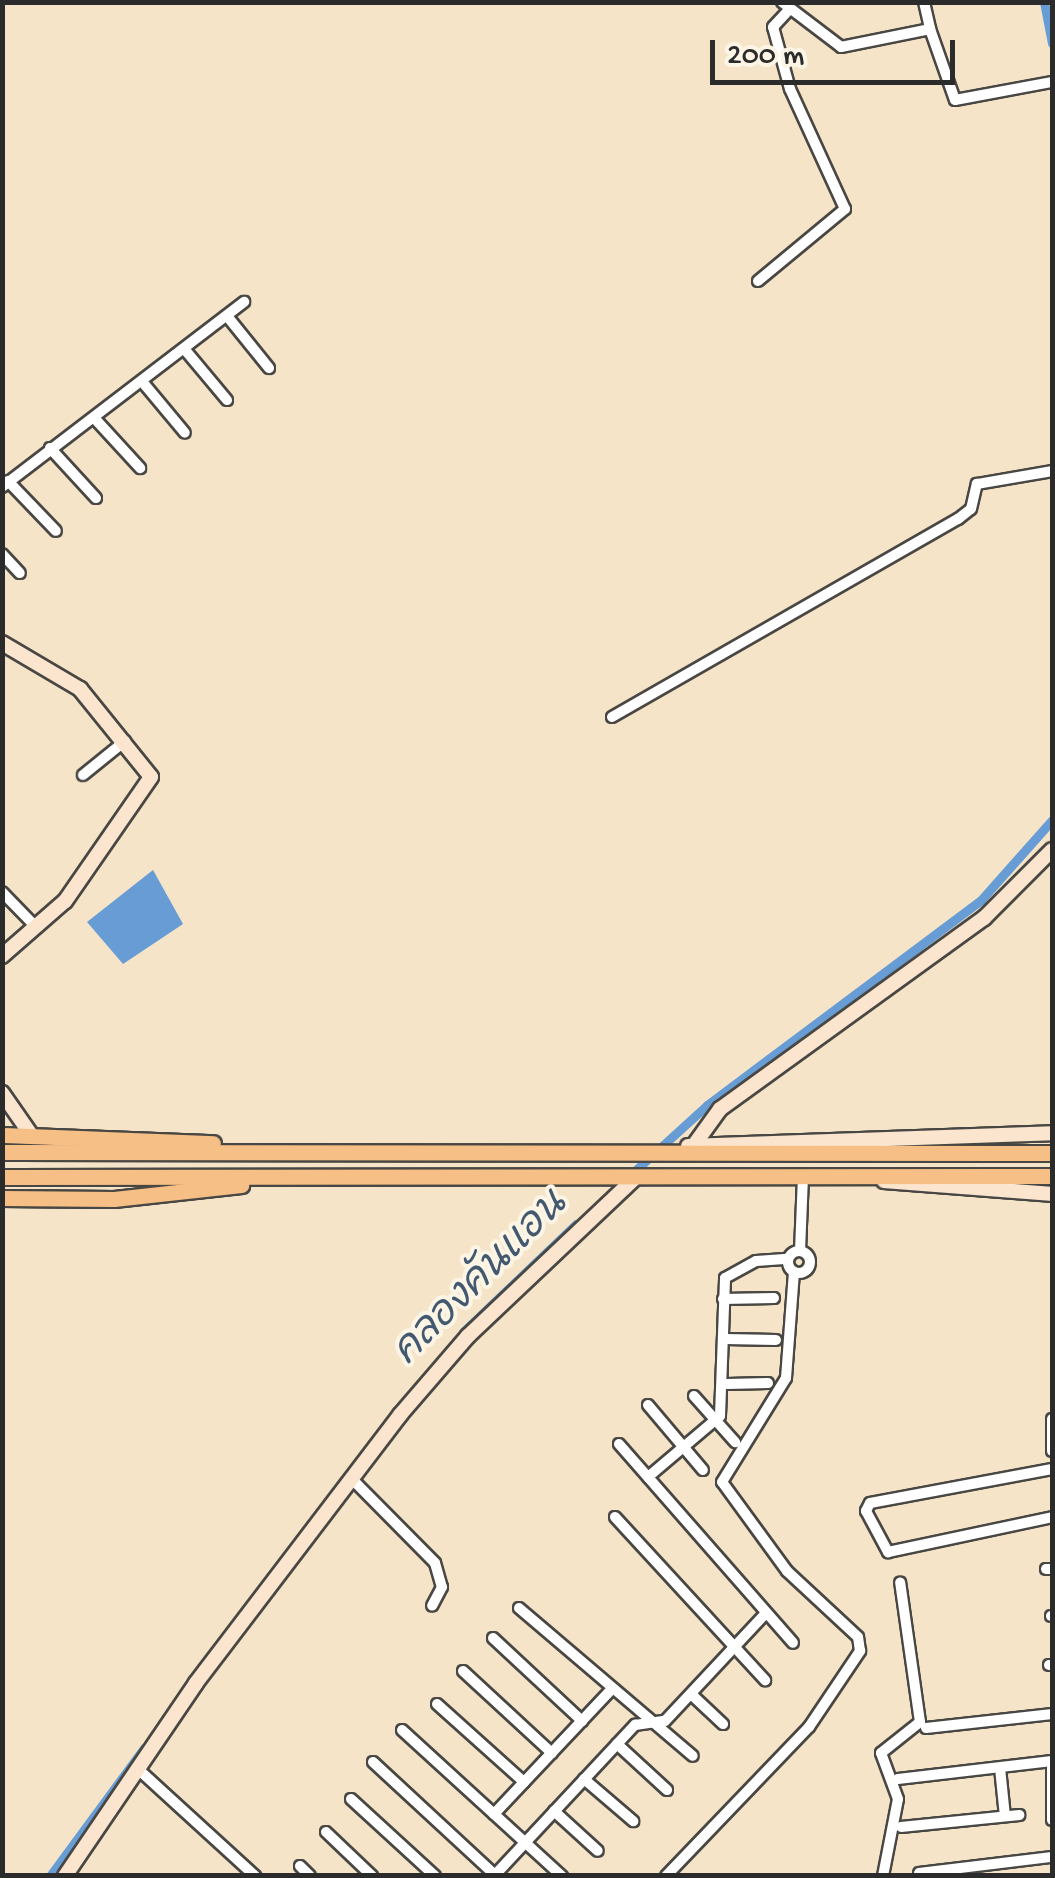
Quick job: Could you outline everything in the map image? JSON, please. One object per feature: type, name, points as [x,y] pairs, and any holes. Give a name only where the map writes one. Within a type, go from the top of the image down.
[{"type":"main road","points":[[2,1136],[309,1151],[685,1148],[1052,1153]]},
{"type":"main road","points":[[2,1152],[114,1144]]},
{"type":"main road","points":[[2,1198],[97,1199],[279,1176]]},
{"type":"main road","points":[[2,1177],[1052,1176]]},
{"type":"main road","points":[[92,1177],[103,1190],[97,1199]]},
{"type":"street","points":[[924,2],[951,98],[1049,82]]},
{"type":"street","points":[[758,281],[845,206],[790,90],[774,27],[786,6],[841,48],[930,29]]},
{"type":"street","points":[[56,532],[5,484],[50,448],[97,421],[145,385],[244,302]]},
{"type":"street","points":[[227,316],[269,368]]},
{"type":"street","points":[[186,351],[227,400]]},
{"type":"street","points":[[145,385],[186,433]]},
{"type":"street","points":[[97,421],[140,468]]},
{"type":"street","points":[[50,448],[96,498]]},
{"type":"street","points":[[612,717],[958,519],[971,509],[976,484],[1052,470]]},
{"type":"street","points":[[2,554],[20,573]]},
{"type":"street","points":[[2,644],[80,689],[147,765],[150,789],[36,926],[2,956]]},
{"type":"street","points":[[83,774],[126,740]]},
{"type":"street","points":[[685,1148],[720,1108],[984,918],[1052,850]]},
{"type":"street","points":[[2,892],[36,926]]},
{"type":"street","points":[[2,1094],[32,1136]]},
{"type":"street","points":[[685,1148],[1052,1133]]},
{"type":"street","points":[[860,1176],[1052,1194]]},
{"type":"street","points":[[794,1272],[810,1267],[800,1251],[803,1177]]},
{"type":"street","points":[[66,1876],[138,1769],[352,1479],[468,1336],[632,1178]]},
{"type":"street","points":[[648,1477],[716,1420],[728,1384],[723,1299],[735,1269],[788,1259],[800,1251]]},
{"type":"street","points":[[666,1876],[809,1727],[860,1651],[858,1636],[787,1571],[722,1482],[786,1378],[794,1272],[788,1259]]},
{"type":"street","points":[[723,1299],[774,1298]]},
{"type":"street","points":[[726,1339],[776,1340]]},
{"type":"street","points":[[728,1384],[768,1383]]},
{"type":"street","points":[[694,1396],[735,1442]]},
{"type":"street","points":[[648,1405],[702,1470]]},
{"type":"street","points":[[1052,1418],[1052,1450]]},
{"type":"street","points":[[619,1444],[792,1643]]},
{"type":"street","points":[[1052,1469],[870,1503],[866,1511],[888,1552],[1052,1517]]},
{"type":"street","points":[[352,1479],[435,1563],[442,1587],[432,1606]]},
{"type":"street","points":[[615,1518],[765,1680]]},
{"type":"street","points":[[883,1876],[898,1800],[881,1754],[920,1722],[900,1582]]},
{"type":"street","points":[[519,1608],[610,1691],[658,1722],[693,1756]]},
{"type":"street","points":[[373,1762],[495,1875],[635,1724],[658,1722],[691,1694],[766,1613]]},
{"type":"street","points":[[492,1638],[582,1721]]},
{"type":"street","points":[[463,1671],[552,1753]]},
{"type":"street","points":[[494,1814],[610,1691]]},
{"type":"street","points":[[691,1694],[722,1724]]},
{"type":"street","points":[[436,1704],[524,1782]]},
{"type":"street","points":[[926,1728],[1052,1714]]},
{"type":"street","points":[[402,1730],[562,1876]]},
{"type":"street","points":[[616,1744],[667,1790]]},
{"type":"street","points":[[898,1779],[1052,1764],[1052,1820]]},
{"type":"street","points":[[1000,1768],[1006,1816]]},
{"type":"street","points":[[138,1769],[255,1876]]},
{"type":"street","points":[[584,1779],[633,1821]]},
{"type":"street","points":[[351,1798],[435,1876]]},
{"type":"street","points":[[554,1811],[598,1851]]},
{"type":"street","points":[[902,1827],[1019,1814]]},
{"type":"street","points":[[326,1832],[372,1876]]},
{"type":"street","points":[[918,1873],[1052,1857]]},
{"type":"street","points":[[300,1866],[310,1876]]},
{"type":"water","points":[[153,870],[183,924],[123,964],[87,922]]},
{"type":"waterway","name":"คลองคันแอน","points":[[1044,2],[1052,43]]},
{"type":"waterway","name":"คลองคันแอน","points":[[628,1177],[707,1105],[981,900],[1052,820]]},
{"type":"waterway","name":"คลองคันแอน","points":[[464,1331],[576,1224]]},
{"type":"waterway","name":"คลองคันแอน","points":[[50,1876],[144,1748]]}]
